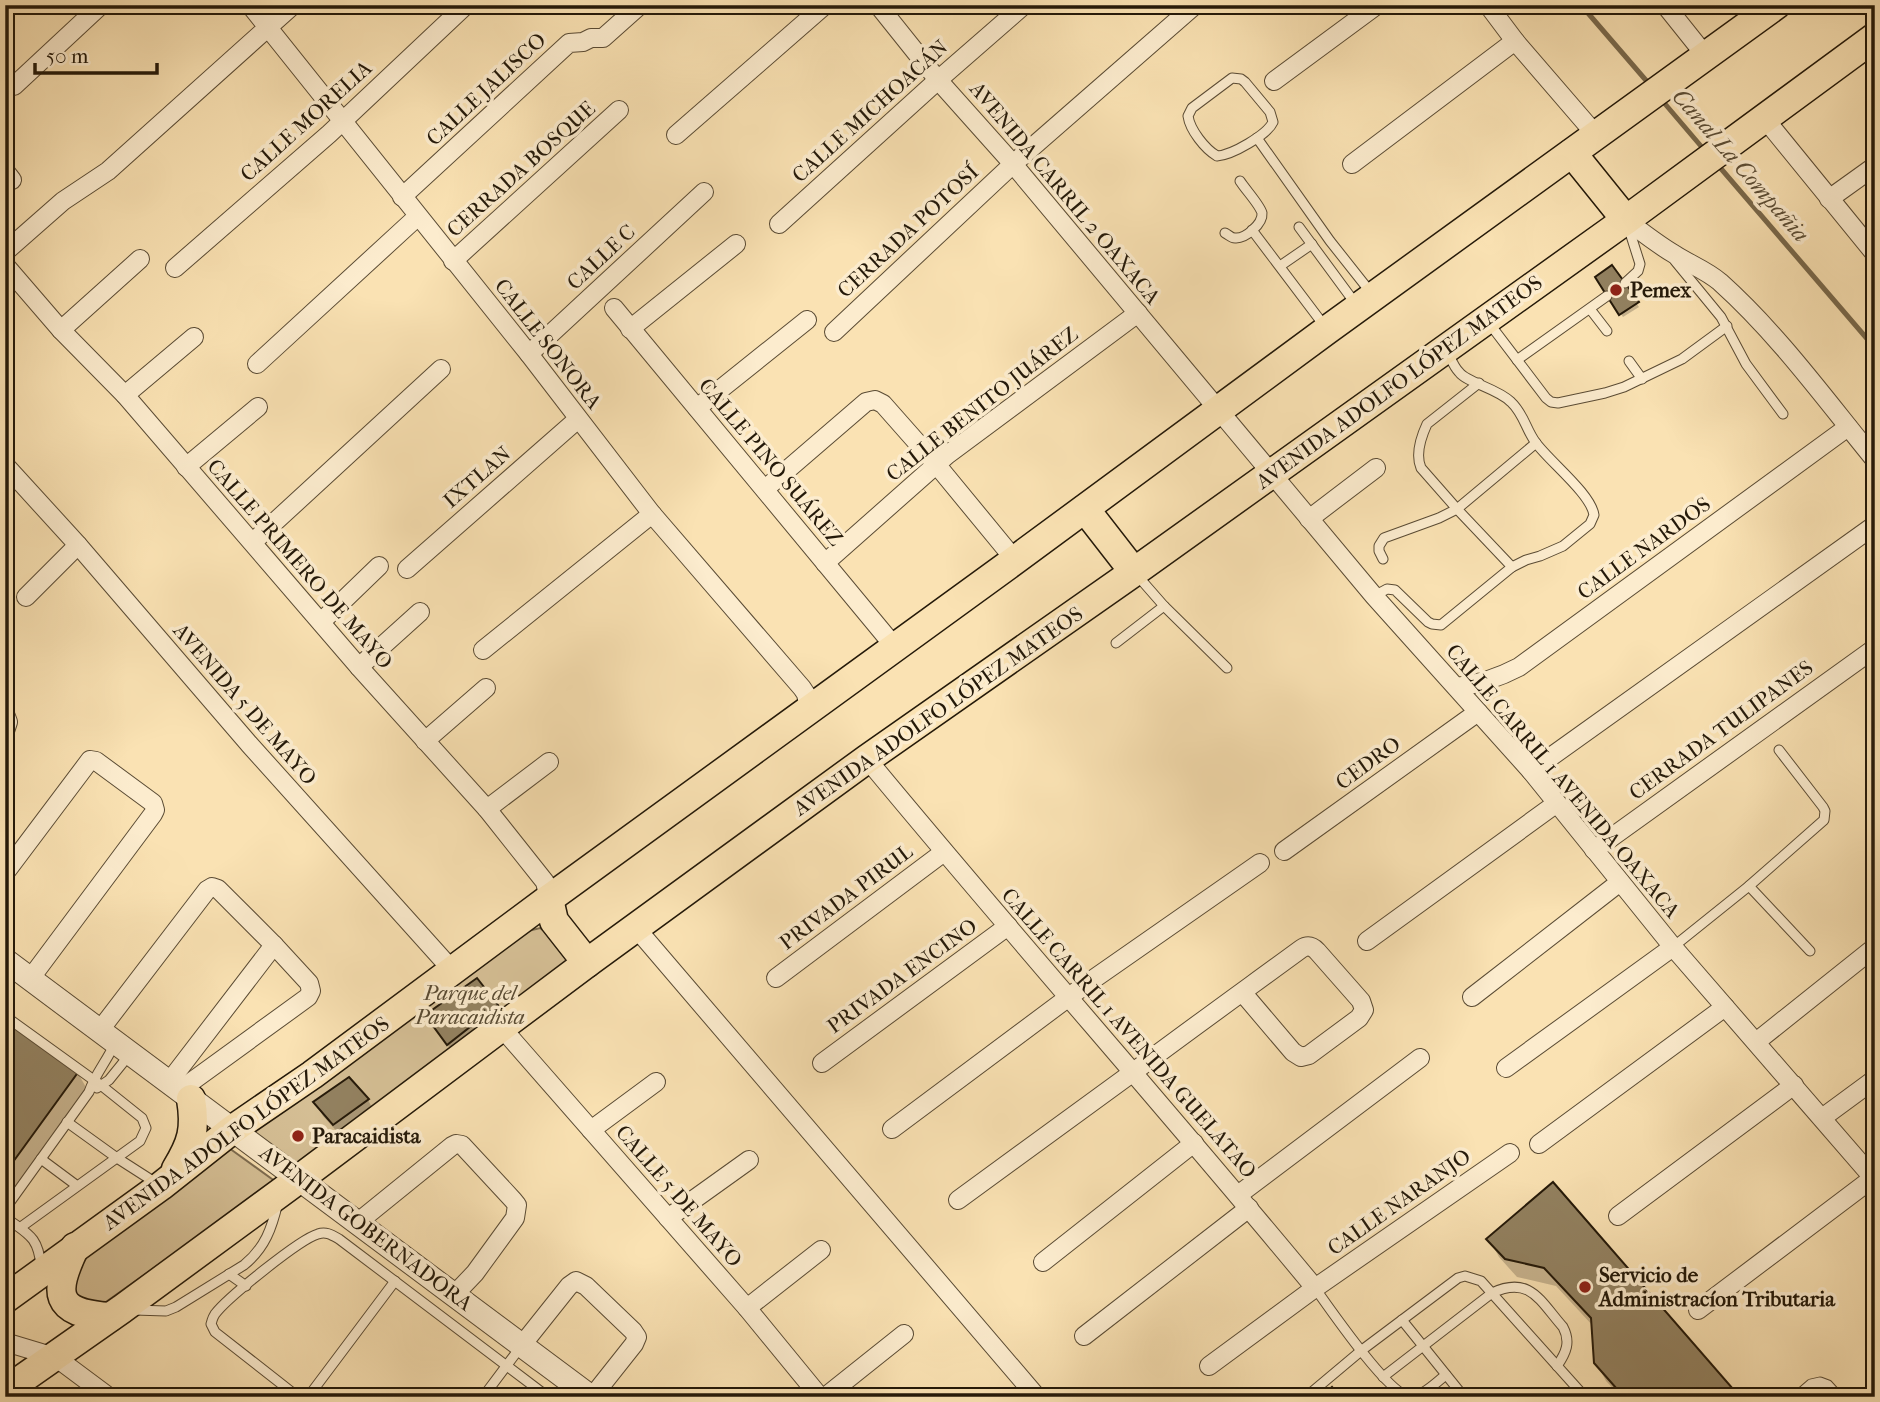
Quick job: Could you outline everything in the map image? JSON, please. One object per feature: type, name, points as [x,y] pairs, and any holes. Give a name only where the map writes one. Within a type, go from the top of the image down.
[{"type":"main road","name":"AVENIDA ADOLFO LÓPEZ MATEOS","points":[[5,1299],[894,646],[1776,5]]},
{"type":"main road","name":"AVENIDA ADOLFO LÓPEZ MATEOS","points":[[5,1391],[290,1186],[501,1027],[867,760],[1626,220],[1875,37]]},
{"type":"main road","points":[[1572,153],[1626,220]]},
{"type":"main road","points":[[1085,509],[1134,572]]},
{"type":"main road","points":[[549,899],[554,921],[587,964]]},
{"type":"main road","points":[[165,1183],[184,1155],[193,1133],[194,1116],[180,1090]]},
{"type":"main road","points":[[75,1247],[63,1278],[61,1289],[64,1301],[76,1311],[96,1316],[116,1313]]},
{"type":"street","points":[[14,86],[102,5]]},
{"type":"street","name":"CALLE SONORA","points":[[250,5],[652,514],[802,688],[809,709]]},
{"type":"street","points":[[5,252],[62,201],[108,171],[293,5]]},
{"type":"street","name":"CALLE MORELIA","points":[[174,268],[329,134],[466,5]]},
{"type":"street","name":"CALLE JALISCO","points":[[402,197],[569,43],[603,38],[640,5]]},
{"type":"street","points":[[676,135],[825,5]]},
{"type":"street","name":"AVENIDA CARRIL 2 OAXACA","points":[[878,5],[1219,409]]},
{"type":"street","name":"CALLE MICHOACÁN","points":[[779,224],[1024,5]]},
{"type":"street","points":[[1013,164],[1195,5]]},
{"type":"street","points":[[1274,82],[1377,5]]},
{"type":"street","points":[[1488,5],[1515,41],[1601,131]]},
{"type":"street","points":[[1665,5],[1699,60]]},
{"type":"street","points":[[1352,164],[1515,41]]},
{"type":"street","name":"CERRADA BOSQUE","points":[[453,261],[619,110]]},
{"type":"street","points":[[1753,127],[1829,199],[1875,254]]},
{"type":"street","name":"CERRADA POTOSÍ","points":[[834,332],[1013,164]]},
{"type":"street","points":[[1829,199],[1875,166]]},
{"type":"street","name":"CALLE C","points":[[528,354],[704,192]]},
{"type":"street","points":[[257,364],[417,217]]},
{"type":"street","points":[[1626,220],[1664,248],[1718,280],[1771,332],[1875,460]]},
{"type":"street","points":[[630,329],[736,244]]},
{"type":"street","points":[[61,330],[140,259]]},
{"type":"street","name":"CALLE PRIMERO DE MAYO","points":[[5,265],[61,330],[125,395],[359,667],[488,810],[545,882],[549,899]]},
{"type":"street","name":"CALLE PINO SUÁREZ","points":[[614,308],[894,646]]},
{"type":"street","name":"CALLE BENITO JUÁREZ","points":[[825,562],[936,464],[1138,313]]},
{"type":"street","points":[[697,408],[807,320]]},
{"type":"street","points":[[125,395],[194,337]]},
{"type":"street","points":[[253,542],[441,369]]},
{"type":"street","points":[[765,489],[866,402],[875,400],[883,404],[936,464],[1015,560]]},
{"type":"street","points":[[186,467],[258,407]]},
{"type":"street","name":"CALLE CARRIL 1 AVENIDA OAXACA","points":[[1219,409],[1270,474],[1374,596],[1531,771],[1673,947],[1874,1179]]},
{"type":"street","name":"IXTLAN","points":[[407,569],[578,419]]},
{"type":"street","name":"CALLE NARDOS","points":[[1457,687],[1493,680],[1519,667],[1849,427]]},
{"type":"street","name":"AVENIDA 5 DE MAYO","points":[[5,465],[78,545],[248,744],[453,971]]},
{"type":"street","points":[[1309,519],[1376,468]]},
{"type":"street","points":[[483,650],[652,514]]},
{"type":"street","points":[[1531,771],[1875,525]]},
{"type":"street","points":[[26,597],[78,545]]},
{"type":"street","points":[[321,622],[379,566]]},
{"type":"street","points":[[359,667],[421,612]]},
{"type":"street","name":"CERRADA TULIPANES","points":[[1594,850],[1875,648]]},
{"type":"street","points":[[425,741],[486,688]]},
{"type":"street","name":"CEDRO","points":[[1284,850],[1478,712]]},
{"type":"street","points":[[5,714],[8,722],[5,731]]},
{"type":"street","points":[[5,873],[90,760],[96,761],[153,803],[153,814],[30,979]]},
{"type":"street","name":"CALLE CARRIL 1 AVENIDA GUELATAO","points":[[867,760],[1315,1289]]},
{"type":"street","points":[[488,810],[549,762]]},
{"type":"street","points":[[1367,941],[1558,803]]},
{"type":"street","name":"PRIVADA PIRUL","points":[[776,978],[944,852]]},
{"type":"street","points":[[892,1129],[1070,997],[1260,863]]},
{"type":"street","points":[[1472,997],[1620,882]]},
{"type":"street","points":[[116,1041],[210,888],[218,889],[309,983],[310,994],[180,1090]]},
{"type":"street","name":"PRIVADA ENCINO","points":[[822,1063],[1009,926]]},
{"type":"street","points":[[636,928],[1037,1397]]},
{"type":"street","points":[[180,1090],[274,945]]},
{"type":"street","points":[[958,1200],[1132,1073],[1242,992],[1301,949],[1309,946],[1317,951],[1361,1001],[1364,1010],[1359,1018],[1310,1055],[1301,1057],[1293,1052],[1242,992]]},
{"type":"street","points":[[1506,1068],[1673,947]]},
{"type":"street","points":[[1756,1042],[1875,947]]},
{"type":"street","name":"AVENIDA GOBERNADORA","points":[[5,960],[233,1129],[290,1186],[357,1223],[592,1397]]},
{"type":"street","points":[[1539,1144],[1725,1007]]},
{"type":"street","name":"CALLE 5 DE MAYO","points":[[501,1027],[822,1397]]},
{"type":"street","points":[[1084,1336],[1243,1201],[1420,1058]]},
{"type":"street","points":[[1822,1118],[1875,1079]]},
{"type":"street","points":[[591,1130],[656,1082]]},
{"type":"street","points":[[1618,1216],[1794,1085]]},
{"type":"street","points":[[1043,1262],[1194,1143]]},
{"type":"street","points":[[357,1223],[452,1146],[462,1145],[513,1200],[517,1210],[515,1218],[475,1273],[454,1295]]},
{"type":"street","name":"CALLE NARANJO","points":[[1209,1366],[1510,1153]]},
{"type":"street","points":[[668,1218],[749,1160]]},
{"type":"street","points":[[1698,1310],[1874,1179]]},
{"type":"street","points":[[747,1308],[821,1250]]},
{"type":"street","points":[[522,1345],[569,1286],[576,1281],[586,1286],[636,1337],[634,1344],[592,1397]]},
{"type":"street","points":[[822,1397],[904,1334]]},
{"type":"street","points":[[5,1342],[52,1357],[110,1397]]},
{"type":"lane","points":[[1241,79],[1273,116],[1271,126],[1256,138],[1226,155],[1217,156],[1190,125],[1189,112],[1228,80],[1241,79]]},
{"type":"lane","points":[[1256,138],[1330,241],[1366,302]]},
{"type":"lane","points":[[1225,233],[1235,238],[1242,236],[1259,223],[1262,215],[1240,181]]},
{"type":"lane","points":[[1625,284],[1640,268],[1626,220]]},
{"type":"lane","points":[[1299,227],[1366,302]]},
{"type":"lane","points":[[1252,230],[1327,330]]},
{"type":"lane","points":[[1280,266],[1312,244]]},
{"type":"lane","points":[[1664,248],[1714,306],[1727,326],[1738,352],[1783,414]]},
{"type":"lane","points":[[1517,360],[1607,296]]},
{"type":"lane","points":[[1590,309],[1606,331]]},
{"type":"lane","points":[[1485,319],[1546,398],[1555,403],[1605,393],[1642,379],[1682,359],[1727,326]]},
{"type":"lane","points":[[1374,596],[1387,589],[1395,590],[1428,622],[1441,625],[1512,567],[1563,546],[1590,524],[1594,515],[1592,506],[1572,481],[1536,443],[1520,411],[1496,390],[1462,375],[1446,348]]},
{"type":"lane","points":[[1629,361],[1642,379]]},
{"type":"lane","points":[[1479,383],[1427,425],[1418,460],[1421,468],[1457,509],[1512,567]]},
{"type":"lane","points":[[1383,559],[1379,546],[1384,538],[1457,509],[1536,443]]},
{"type":"lane","points":[[1134,572],[1164,606],[1227,668]]},
{"type":"lane","points":[[1116,643],[1164,606]]},
{"type":"lane","points":[[1673,947],[1821,824],[1825,816],[1823,807],[1779,750]]},
{"type":"lane","points":[[1749,886],[1810,951]]},
{"type":"lane","points":[[5,1016],[102,1086],[145,1123],[145,1134],[140,1141],[21,1227]]},
{"type":"lane","points":[[5,1209],[89,1092],[116,1041]]},
{"type":"lane","points":[[89,1092],[109,1080],[116,1041]]},
{"type":"lane","points":[[67,1122],[117,1158],[165,1183]]},
{"type":"lane","points":[[41,1159],[76,1185]]},
{"type":"lane","points":[[116,1313],[166,1311],[177,1307],[253,1257],[264,1245],[290,1186]]},
{"type":"lane","points":[[5,1217],[29,1234],[37,1248],[41,1272]]},
{"type":"lane","points":[[298,1397],[212,1328],[212,1319],[246,1286],[300,1244],[321,1233],[339,1238],[548,1397]]},
{"type":"lane","points":[[229,1274],[246,1286]]},
{"type":"lane","points":[[1306,1397],[1362,1350],[1458,1278],[1472,1277],[1481,1281],[1585,1397]]},
{"type":"lane","points":[[308,1397],[395,1280]]},
{"type":"lane","points":[[1383,1377],[1492,1293],[1512,1286],[1527,1288],[1566,1333],[1567,1347],[1557,1366]]},
{"type":"lane","name":"CALLE CARRIL 1 AVENIDA GUELATAO","points":[[1315,1289],[1383,1377],[1401,1393],[1411,1396],[1421,1393],[1446,1375]]},
{"type":"lane","points":[[1402,1320],[1464,1397]]},
{"type":"lane","points":[[483,1397],[522,1345]]},
{"type":"lane","points":[[1796,1397],[1811,1384],[1820,1382],[1828,1385],[1839,1397]]},
{"type":"green space","name":"Parque del Paracaidista","points":[[540,928],[562,944],[568,965],[298,1164],[250,1131],[520,933]]},
{"type":"green space","points":[[229,1148],[276,1182],[103,1304],[81,1307],[73,1288],[79,1263]]},
{"type":"building","name":"Pemex","points":[[1612,265],[1639,302],[1619,315],[1595,277]]},
{"type":"building","points":[[477,978],[498,1005],[447,1045],[425,1015]]},
{"type":"building","points":[[5,1018],[79,1071],[5,1173]]},
{"type":"building","points":[[349,1077],[369,1099],[333,1125],[313,1102]]},
{"type":"building","points":[[1553,1182],[1740,1397],[1624,1397],[1594,1363],[1591,1318],[1544,1268],[1505,1259],[1486,1239]]},
{"type":"building","points":[[1332,1387],[1341,1397],[1321,1397]]},
{"type":"waterway","name":"Canal La Compañia","points":[[1581,5],[1650,85]]},
{"type":"waterway","name":"Canal La Compañia","points":[[1660,98],[1706,152]]},
{"type":"waterway","name":"Canal La Compañia","points":[[1717,164],[1875,348]]},
{"type":"place","name":"Pemex","points":[[1616,290]]},
{"type":"place","name":"Paracaidista","points":[[298,1136]]},
{"type":"place","name":"Servicio de Administracíon Tributaria","points":[[1585,1287]]}]
